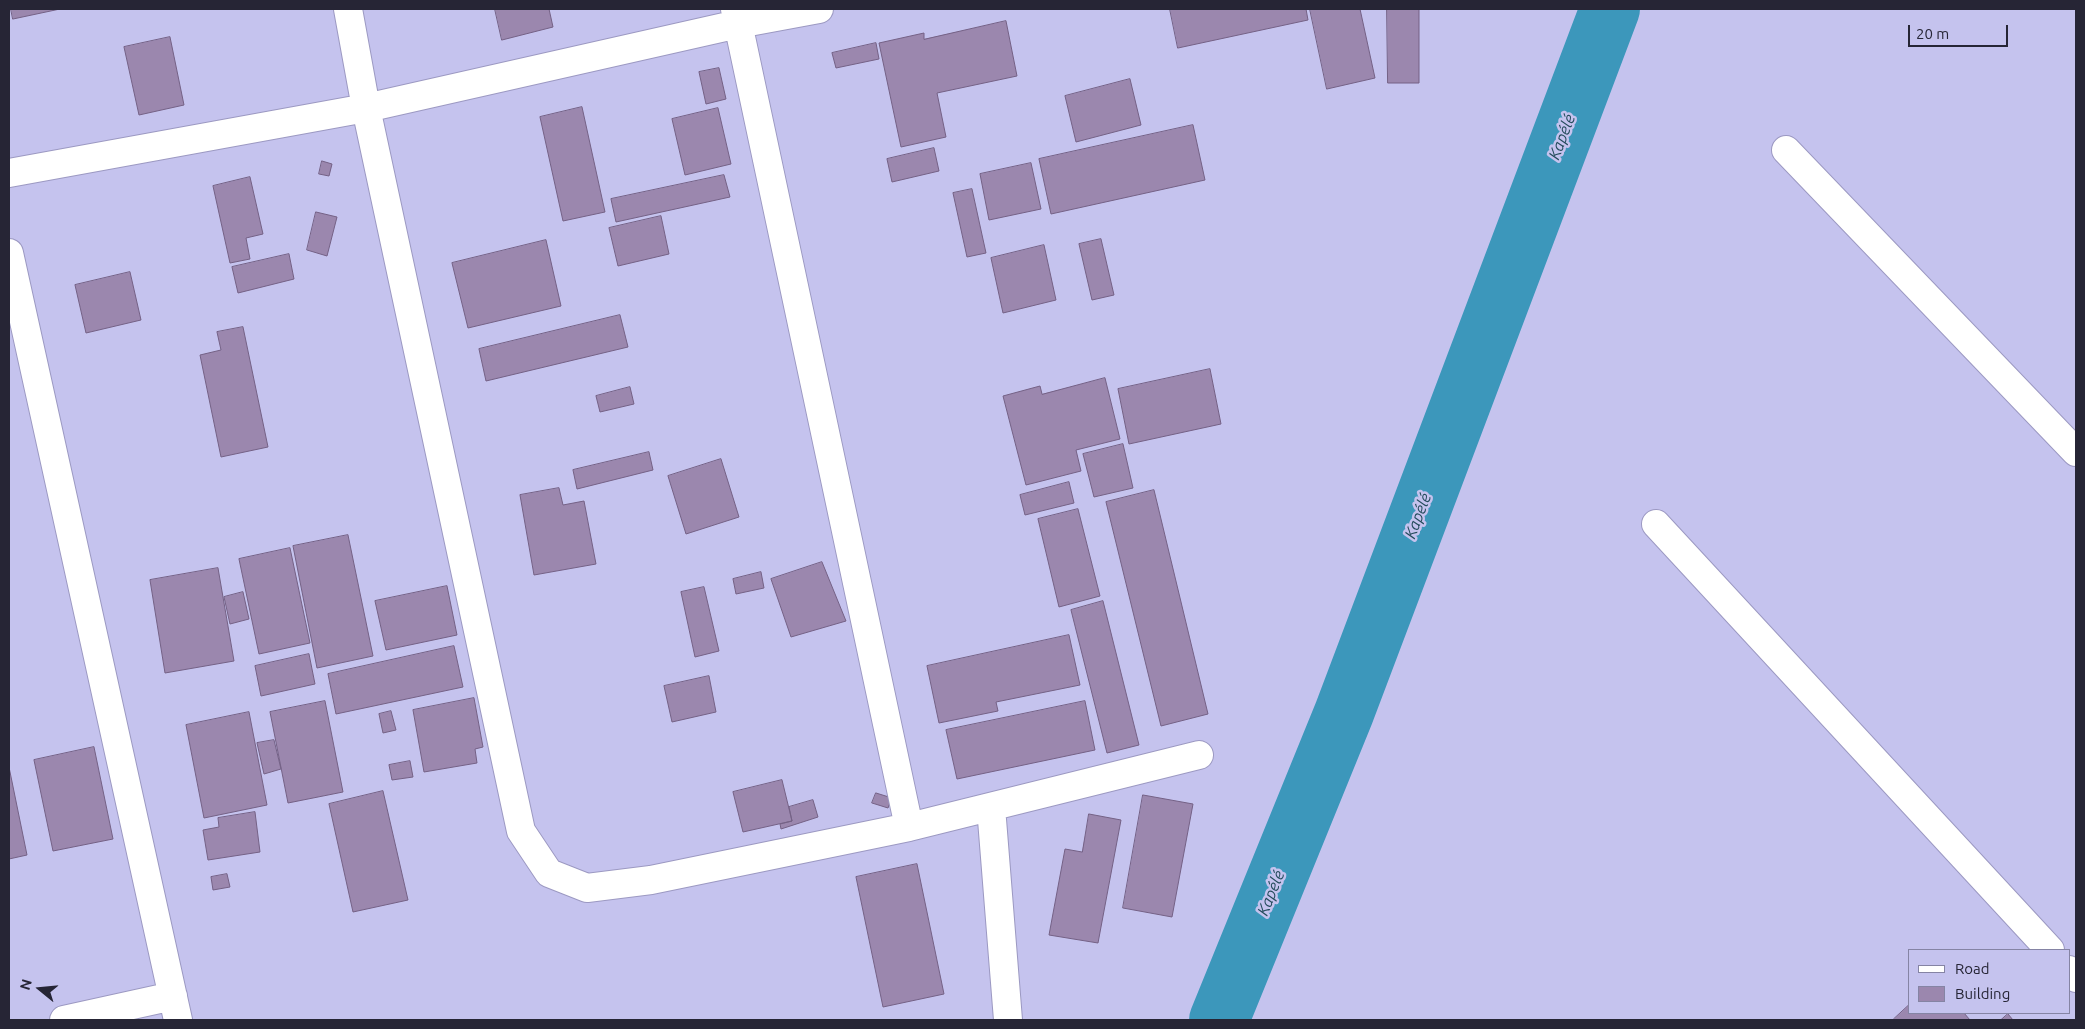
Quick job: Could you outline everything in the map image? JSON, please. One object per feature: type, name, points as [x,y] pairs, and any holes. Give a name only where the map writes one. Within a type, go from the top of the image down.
[{"type":"street","points":[[348,9],[366,108],[521,831],[549,873],[587,888],[651,880],[909,827],[1199,755]]},
{"type":"street","points":[[9,173],[366,108],[736,16],[819,9]]},
{"type":"street","points":[[736,16],[909,827]]},
{"type":"street","points":[[1786,150],[2076,452]]},
{"type":"street","points":[[9,253],[176,1008],[64,1020]]},
{"type":"street","points":[[1656,524],[2049,949]]},
{"type":"street","points":[[991,807],[1008,1020]]},
{"type":"building","points":[[11,9],[60,9],[13,19]]},
{"type":"building","points":[[495,9],[549,9],[553,27],[502,40]]},
{"type":"building","points":[[1170,9],[1306,9],[1308,20],[1178,48]]},
{"type":"building","points":[[1310,9],[1360,9],[1375,78],[1327,89]]},
{"type":"building","points":[[1387,9],[1419,9],[1419,83],[1388,83]]},
{"type":"building","points":[[1006,21],[1017,76],[937,93],[946,137],[901,147],[879,43],[924,33],[924,39]]},
{"type":"building","points":[[170,37],[184,105],[139,115],[124,47]]},
{"type":"building","points":[[876,43],[879,59],[836,68],[832,53]]},
{"type":"building","points":[[719,68],[726,99],[706,104],[699,72]]},
{"type":"building","points":[[1130,79],[1141,125],[1076,142],[1065,96]]},
{"type":"building","points":[[582,107],[605,212],[563,221],[540,117]]},
{"type":"building","points":[[718,108],[731,164],[685,175],[672,119]]},
{"type":"building","points":[[1193,125],[1205,180],[1051,214],[1039,159]]},
{"type":"building","points":[[934,148],[939,171],[892,182],[887,159]]},
{"type":"building","points":[[322,161],[332,164],[329,176],[319,174]]},
{"type":"building","points":[[1031,163],[1041,209],[989,220],[980,174]]},
{"type":"building","points":[[724,175],[730,197],[616,222],[611,199]]},
{"type":"building","points":[[250,177],[263,234],[246,238],[250,259],[230,263],[213,186]]},
{"type":"building","points":[[972,189],[986,253],[967,257],[953,193]]},
{"type":"building","points":[[316,212],[337,217],[327,256],[307,250]]},
{"type":"building","points":[[661,216],[669,254],[618,266],[609,228]]},
{"type":"building","points":[[1101,239],[1114,295],[1092,300],[1079,244]]},
{"type":"building","points":[[546,240],[561,306],[468,328],[452,263]]},
{"type":"building","points":[[1044,245],[1056,300],[1003,313],[991,258]]},
{"type":"building","points":[[289,254],[294,279],[238,293],[232,267]]},
{"type":"building","points":[[130,272],[141,320],[86,333],[75,285]]},
{"type":"building","points":[[620,315],[628,347],[486,381],[479,349]]},
{"type":"building","points":[[243,327],[268,447],[221,457],[200,355],[221,350],[217,332]]},
{"type":"building","points":[[1210,369],[1221,424],[1129,444],[1118,389]]},
{"type":"building","points":[[1105,378],[1120,439],[1076,450],[1081,471],[1026,485],[1003,396],[1040,386],[1042,394]]},
{"type":"building","points":[[630,387],[634,404],[600,412],[596,396]]},
{"type":"building","points":[[1123,444],[1133,488],[1094,497],[1083,454]]},
{"type":"building","points":[[649,452],[653,470],[577,489],[573,470]]},
{"type":"building","points":[[721,459],[739,517],[686,534],[668,476]]},
{"type":"building","points":[[1069,482],[1074,503],[1025,515],[1020,495]]},
{"type":"building","points":[[559,488],[563,505],[584,501],[596,564],[534,575],[520,495]]},
{"type":"building","points":[[1154,490],[1208,714],[1161,726],[1106,502]]},
{"type":"building","points":[[1078,509],[1100,596],[1059,607],[1038,519]]},
{"type":"building","points":[[348,535],[373,656],[317,668],[293,546]]},
{"type":"building","points":[[290,548],[310,643],[259,654],[239,559]]},
{"type":"building","points":[[822,562],[846,621],[791,637],[771,579]]},
{"type":"building","points":[[218,568],[234,661],[165,673],[150,580]]},
{"type":"building","points":[[761,572],[764,588],[736,594],[733,579]]},
{"type":"building","points":[[447,586],[457,635],[386,650],[375,601]]},
{"type":"building","points":[[704,587],[719,651],[695,657],[681,592]]},
{"type":"building","points":[[243,592],[249,619],[230,624],[224,597]]},
{"type":"building","points":[[1103,601],[1139,745],[1107,753],[1071,610]]},
{"type":"building","points":[[1069,635],[1080,685],[996,702],[998,711],[939,723],[927,666]]},
{"type":"building","points":[[454,646],[463,687],[336,714],[328,674]]},
{"type":"building","points":[[309,654],[315,684],[261,696],[255,666]]},
{"type":"building","points":[[709,676],[716,712],[672,722],[664,686]]},
{"type":"building","points":[[474,698],[483,747],[475,749],[477,763],[424,772],[413,710]]},
{"type":"building","points":[[325,701],[343,792],[288,803],[270,712]]},
{"type":"building","points":[[1085,701],[1095,750],[957,779],[946,730]]},
{"type":"building","points":[[391,711],[396,730],[383,733],[379,714]]},
{"type":"building","points":[[249,712],[267,805],[204,818],[186,725]]},
{"type":"building","points":[[274,740],[281,769],[264,774],[257,743]]},
{"type":"building","points":[[94,747],[113,839],[53,851],[34,760]]},
{"type":"building","points":[[410,761],[413,777],[392,780],[389,765]]},
{"type":"building","points":[[9,767],[27,855],[9,859]]},
{"type":"building","points":[[782,780],[792,821],[743,832],[733,792]]},
{"type":"building","points":[[383,791],[408,900],[353,912],[329,804]]},
{"type":"building","points":[[876,793],[892,798],[888,808],[872,803]]},
{"type":"building","points":[[1143,795],[1193,804],[1172,917],[1123,908]]},
{"type":"building","points":[[813,800],[818,817],[781,829],[780,824],[792,821],[789,807]]},
{"type":"building","points":[[255,812],[260,852],[208,860],[203,830],[219,827],[218,818]]},
{"type":"building","points":[[1089,814],[1121,820],[1098,943],[1049,935],[1065,849],[1082,852]]},
{"type":"building","points":[[917,864],[944,994],[883,1007],[856,877]]},
{"type":"building","points":[[227,874],[230,887],[213,890],[211,877]]},
{"type":"building","points":[[1908,1006],[1908,1014],[1965,1014],[1970,1020],[1895,1020]]},
{"type":"building","points":[[2008,1014],[2013,1020],[2001,1020]]},
{"type":"waterway","name":"Kapélé","points":[[1219,1020],[1344,713],[1610,9]]}]
